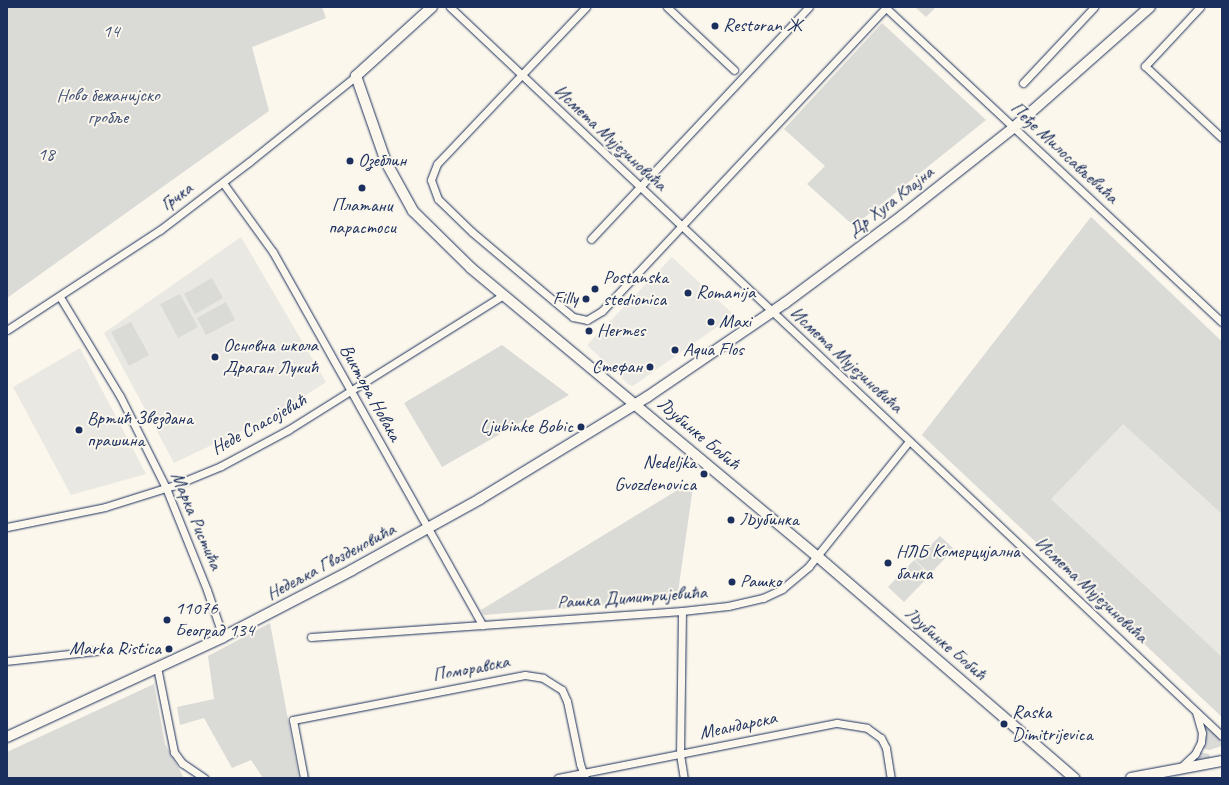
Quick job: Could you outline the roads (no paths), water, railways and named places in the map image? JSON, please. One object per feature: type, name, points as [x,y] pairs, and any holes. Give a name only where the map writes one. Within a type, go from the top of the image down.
[{"type":"main road","points":[[356,76],[432,7]]},
{"type":"main road","name":"Др Хуга Клајна","points":[[636,404],[772,312],[903,215],[1013,128],[1150,7]]},
{"type":"main road","name":"Љубинке Бобић","points":[[356,76],[386,162],[403,195],[446,245],[503,295],[817,556],[1074,778]]},
{"type":"main road","name":"Недељка Гвозденовића","points":[[7,737],[223,637],[428,529],[636,404]]},
{"type":"main road","points":[[1131,778],[1222,761]]},
{"type":"street","name":"Исмета Мујезиновића","points":[[450,7],[520,76],[640,187],[1222,736]]},
{"type":"street","points":[[586,7],[520,76],[434,170],[431,180],[434,192],[449,210],[573,317],[586,320],[602,311],[886,7]]},
{"type":"street","points":[[667,7],[734,70]]},
{"type":"street","points":[[591,239],[809,7]]},
{"type":"street","name":"Пеђе Милосављевића","points":[[886,7],[1013,128],[1222,322]]},
{"type":"street","points":[[1023,82],[1094,7]]},
{"type":"street","points":[[1200,7],[1145,66],[1222,138]]},
{"type":"street","name":"Грчка","points":[[7,330],[121,258],[223,182],[356,76]]},
{"type":"street","name":"Виктора Новака","points":[[223,182],[273,252],[482,625]]},
{"type":"street","name":"Неде Спасојевић","points":[[7,528],[86,512],[166,488],[242,455],[351,392],[503,295]]},
{"type":"street","name":"Марка Ристића","points":[[60,297],[120,396],[166,488],[207,590],[223,637]]},
{"type":"street","name":"Рашка Димитријевића","points":[[311,637],[682,611],[728,606],[763,598],[798,576],[817,556],[909,441]]},
{"type":"street","points":[[682,611],[680,754],[684,778]]},
{"type":"street","points":[[7,661],[96,651]]},
{"type":"street","points":[[157,667],[174,752],[182,763],[204,778]]},
{"type":"street","name":"Поморавска","points":[[304,778],[293,720],[524,675],[534,676],[553,683],[562,690],[567,701],[580,764],[585,776]]},
{"type":"street","points":[[1180,768],[1195,754],[1201,742],[1200,722],[1194,708]]},
{"type":"street","name":"Меандарска","points":[[558,778],[585,776],[680,754],[828,724],[855,724],[867,728],[881,738],[886,748],[892,778]]},
{"type":"place","name":"Restoran Ж","points":[[715,26]]},
{"type":"place","name":"Озеблин","points":[[350,161]]},
{"type":"place","name":"Платани парастоси","points":[[362,188]]},
{"type":"place","name":"Postanska stedionica","points":[[595,289]]},
{"type":"place","name":"Romanija","points":[[688,293]]},
{"type":"place","name":"Filly","points":[[586,299]]},
{"type":"place","name":"Maxi","points":[[711,322]]},
{"type":"place","name":"Hermes","points":[[589,331]]},
{"type":"place","name":"Aqua Flos","points":[[675,350]]},
{"type":"place","name":"Основна школа Драган Лукић","points":[[215,357]]},
{"type":"place","name":"Стефан","points":[[650,367]]},
{"type":"place","name":"Ljubinke Bobic","points":[[581,427]]},
{"type":"place","name":"Вртић Звездана прашина","points":[[79,430]]},
{"type":"place","name":"Nedeljka Gvozdenovica","points":[[704,474]]},
{"type":"place","name":"Љубинка","points":[[731,520]]},
{"type":"place","name":"НЛБ Комерцијална банка","points":[[888,563]]},
{"type":"place","name":"Рашко","points":[[732,582]]},
{"type":"place","name":"11076 Београд 134","points":[[167,620]]},
{"type":"place","name":"Marka Ristica","points":[[169,649]]},
{"type":"place","name":"Raska Dimitrijevica","points":[[1004,724]]},
{"type":"park label","name":"14","points":[[111,32]]},
{"type":"park label","name":"Ново бежанијско гробље","points":[[108,107]]},
{"type":"park label","name":"18","points":[[46,155]]}]
